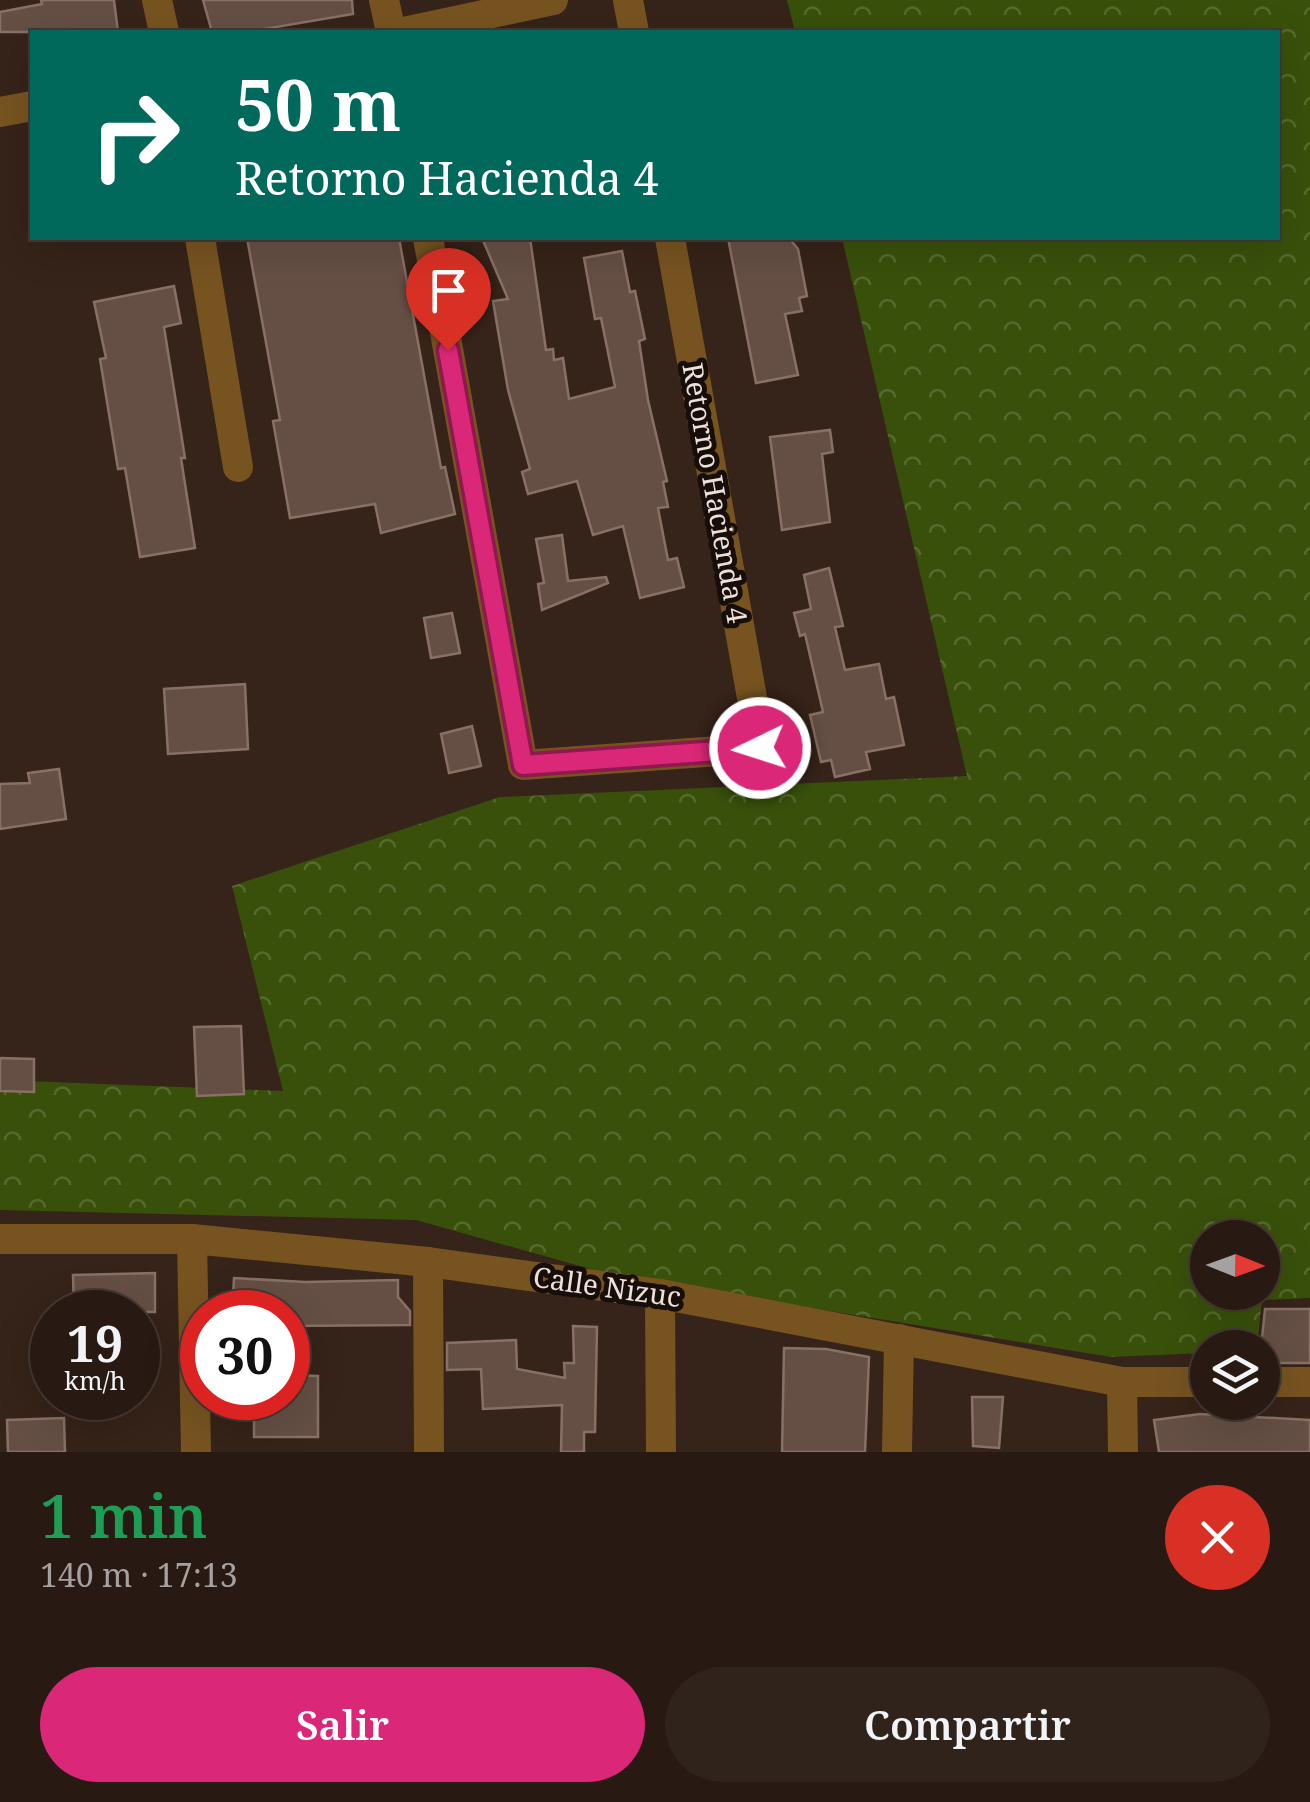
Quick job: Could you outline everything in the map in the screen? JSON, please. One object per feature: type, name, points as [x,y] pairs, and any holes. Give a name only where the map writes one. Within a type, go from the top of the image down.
[{"type":"street","points":[[157,0],[164,30]]},
{"type":"street","points":[[384,0],[391,30]]},
{"type":"street","points":[[413,30],[553,0]]},
{"type":"street","points":[[628,0],[634,30]]},
{"type":"street","points":[[0,112],[30,106]]},
{"type":"street","points":[[200,240],[238,467]]},
{"type":"street","name":"Retorno Hacienda 4","points":[[428,240],[523,765],[760,748],[670,240]]},
{"type":"street","name":"Calle Nizuc","points":[[0,1238],[192,1239],[428,1262],[660,1294],[1122,1382],[1190,1382]]},
{"type":"street","points":[[192,1239],[196,1452]]},
{"type":"street","points":[[428,1262],[429,1452]]},
{"type":"street","points":[[660,1294],[661,1452]]},
{"type":"street","points":[[897,1452],[899,1339]]},
{"type":"street","points":[[1122,1382],[1123,1452]]},
{"type":"street","points":[[1280,1382],[1310,1382]]},
{"type":"green space","points":[[787,0],[1310,0],[1310,1298],[1280,1299],[1280,1220],[1190,1220],[1190,1310],[1261,1310],[1259,1330],[1190,1330],[1190,1354],[1111,1357],[612,1275],[416,1220],[0,1210],[0,1080],[283,1091],[232,886],[500,797],[967,776],[842,240],[1280,240],[1280,30],[794,30]]},
{"type":"building","points":[[41,0],[114,0],[118,30],[0,32],[0,12],[42,4]]},
{"type":"building","points":[[203,0],[352,0],[353,14],[259,30],[211,30]]},
{"type":"building","points":[[247,240],[399,240],[441,468],[445,467],[455,514],[381,533],[375,504],[290,518],[273,421],[280,420]]},
{"type":"building","points":[[483,240],[530,240],[546,350],[553,349],[554,360],[563,358],[569,399],[615,387],[601,318],[595,319],[584,258],[622,251],[645,339],[639,341],[648,400],[667,481],[663,482],[668,507],[658,508],[668,560],[677,558],[684,587],[640,598],[623,526],[593,535],[577,481],[528,494],[522,472],[530,469],[508,390],[493,301],[508,299]]},
{"type":"building","points":[[728,240],[791,240],[798,249],[807,296],[799,298],[802,311],[785,314],[798,375],[756,383]]},
{"type":"building","points":[[174,286],[181,323],[164,327],[195,548],[140,557],[125,468],[118,469],[100,359],[106,358],[94,302]]},
{"type":"building","points":[[830,430],[833,452],[822,454],[830,522],[782,530],[770,437]]},
{"type":"building","points":[[562,535],[568,581],[606,577],[608,583],[542,610],[538,584],[544,583],[536,539]]},
{"type":"building","points":[[829,568],[843,626],[835,627],[845,670],[879,664],[886,699],[894,697],[904,745],[866,752],[870,769],[835,777],[831,760],[821,762],[810,715],[823,712],[805,634],[800,636],[794,613],[811,609],[804,575]]},
{"type":"building","points":[[452,613],[460,653],[431,658],[424,618]]},
{"type":"building","points":[[245,684],[248,749],[168,754],[164,689]]},
{"type":"building","points":[[472,726],[481,766],[449,773],[441,734]]},
{"type":"building","points":[[59,769],[66,819],[0,829],[0,784],[30,783],[28,773]]},
{"type":"building","points":[[241,1026],[244,1094],[197,1096],[194,1027]]},
{"type":"building","points":[[0,1058],[34,1059],[34,1092],[0,1091]]},
{"type":"building","points":[[155,1273],[155,1290],[73,1290],[73,1275]]},
{"type":"building","points":[[234,1278],[305,1282],[398,1280],[398,1297],[410,1311],[410,1325],[310,1326],[310,1290],[233,1290]]},
{"type":"building","points":[[1310,1309],[1310,1363],[1280,1363],[1280,1330],[1263,1330],[1265,1310]]},
{"type":"building","points":[[573,1326],[597,1327],[595,1432],[584,1432],[584,1452],[561,1452],[562,1405],[483,1409],[481,1369],[447,1370],[447,1343],[516,1340],[517,1369],[565,1378],[564,1363],[574,1363]]},
{"type":"building","points":[[784,1348],[826,1349],[869,1357],[865,1452],[782,1452]]},
{"type":"building","points":[[310,1376],[318,1376],[318,1437],[254,1437],[254,1420],[310,1420]]},
{"type":"building","points":[[972,1397],[1003,1397],[999,1448],[973,1446]]},
{"type":"building","points":[[1190,1415],[1190,1420],[1310,1420],[1310,1452],[1159,1452],[1154,1420]]},
{"type":"building","points":[[7,1420],[64,1420],[65,1452],[8,1452]]},
{"type":"route","points":[[448,350],[523,765],[760,748]]}]
